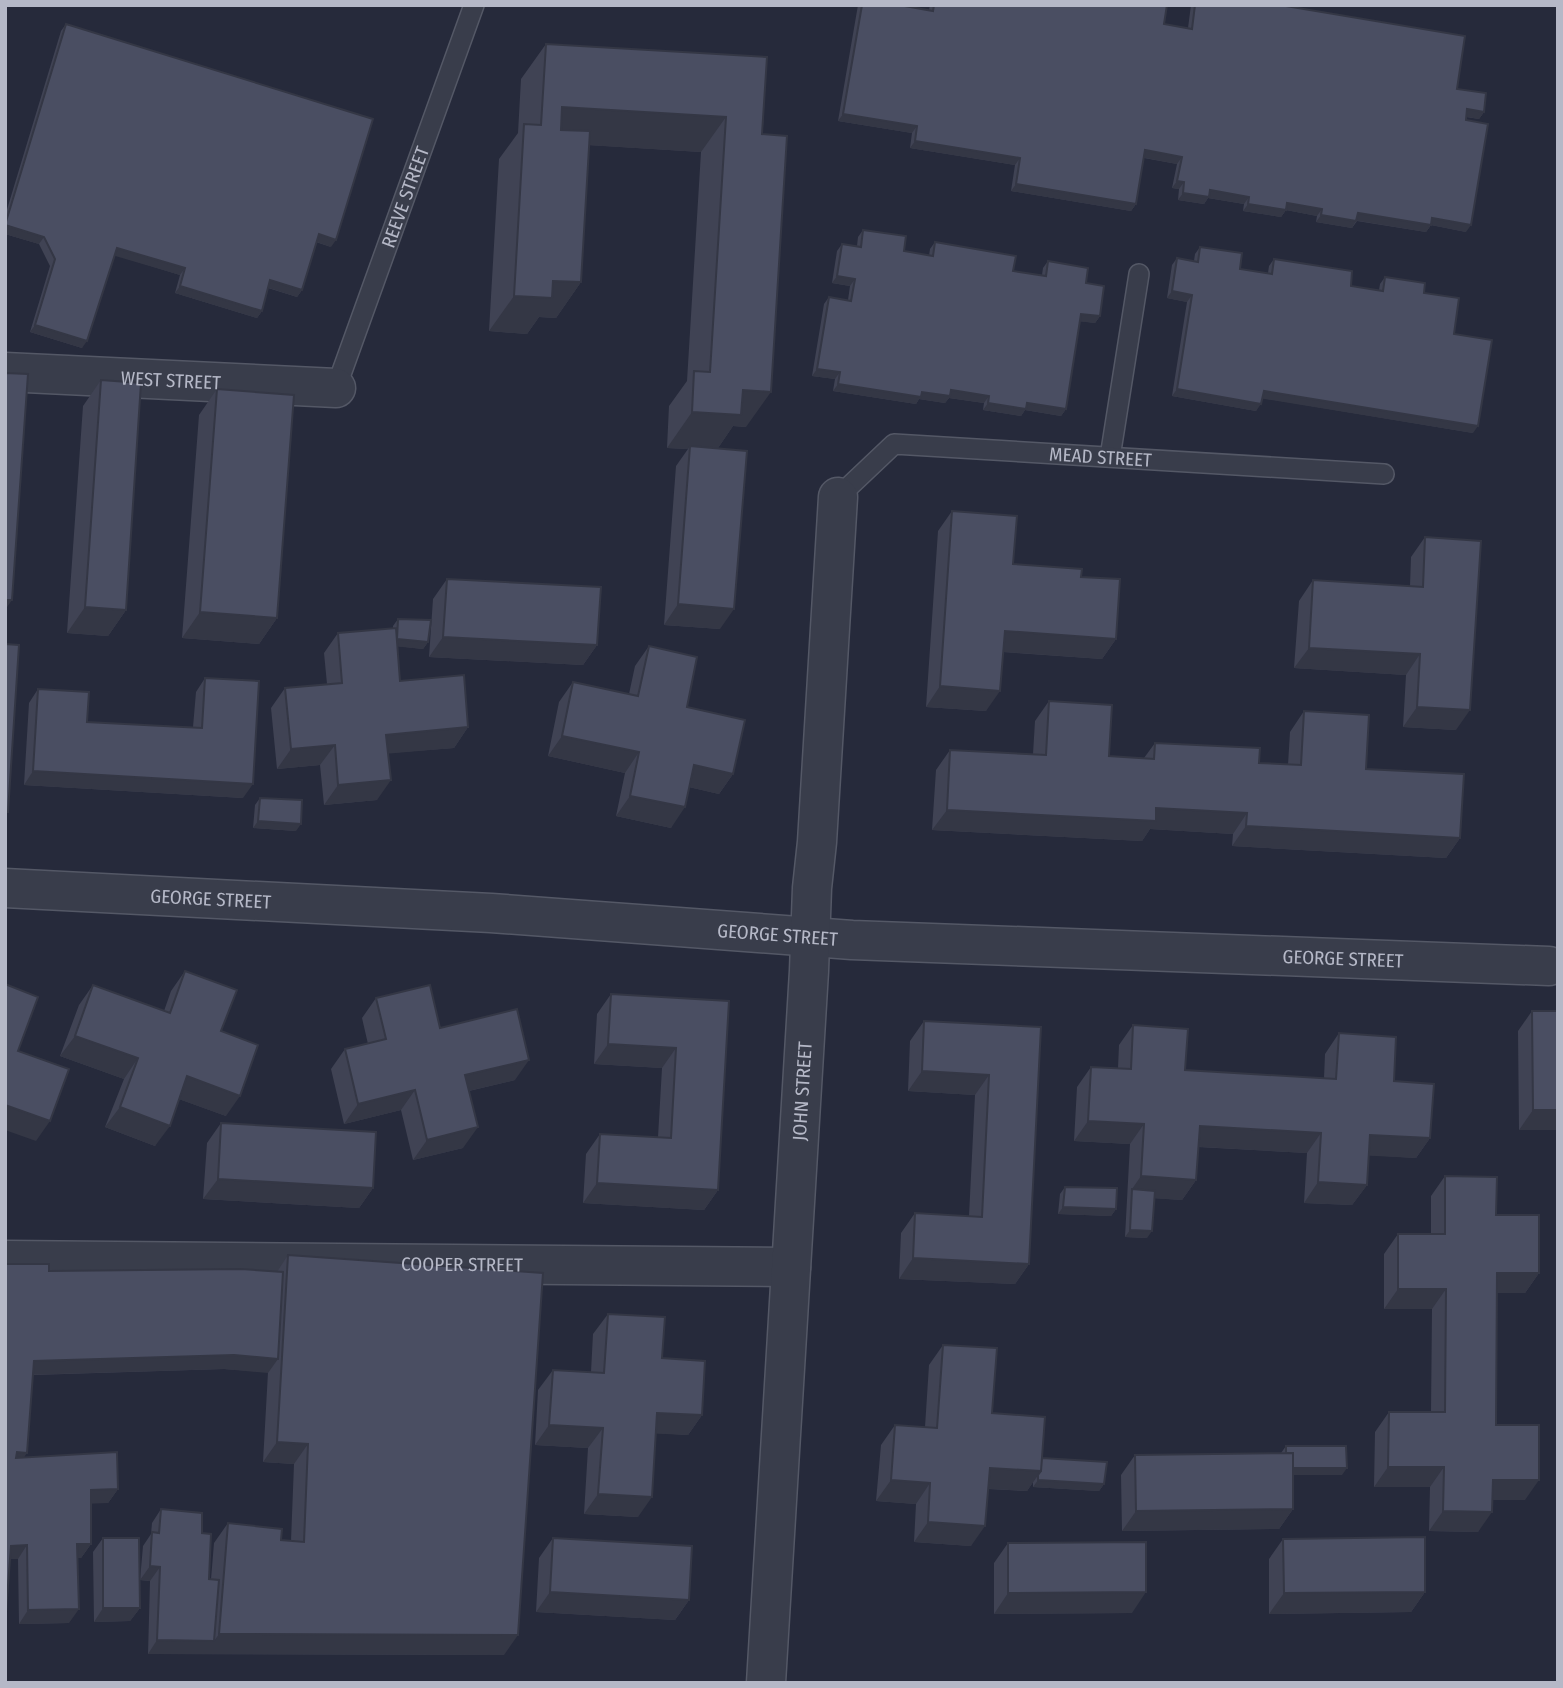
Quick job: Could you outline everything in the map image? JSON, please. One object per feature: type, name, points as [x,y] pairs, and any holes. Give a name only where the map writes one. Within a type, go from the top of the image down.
[{"type":"street","name":"WEST STREET","points":[[5,372],[336,388]]},
{"type":"street","name":"JOHN STREET","points":[[766,1683],[812,888],[838,497]]},
{"type":"street","name":"GEORGE STREET","points":[[5,888],[491,913],[811,938],[1549,966]]},
{"type":"street","name":"COOPER STREET","points":[[5,1260],[791,1267]]},
{"type":"lane","name":"REEVE STREET","points":[[336,388],[474,5]]},
{"type":"lane","points":[[1110,457],[1139,274]]},
{"type":"lane","name":"MEAD STREET","points":[[838,497],[894,444],[1384,474]]},
{"type":"building","points":[[862,5],[899,5],[933,11],[934,5],[1167,5],[1164,24],[1192,29],[1195,5],[1280,5],[1465,36],[1457,89],[1486,93],[1484,112],[1467,109],[1466,120],[1488,124],[1471,225],[1432,218],[1431,225],[1358,213],[1356,221],[1321,215],[1322,209],[1287,203],[1286,210],[1248,204],[1249,197],[1210,190],[1209,197],[1183,193],[1184,182],[1177,181],[1182,157],[1145,150],[1136,204],[1016,184],[1020,158],[915,141],[917,126],[843,114]]},
{"type":"building","points":[[66,24],[373,119],[336,240],[319,234],[302,290],[270,280],[262,311],[180,286],[185,268],[117,248],[87,341],[35,325],[55,259],[44,237],[5,225]]},
{"type":"building","points":[[546,44],[767,57],[762,134],[787,136],[771,392],[743,390],[741,415],[692,412],[694,371],[710,372],[726,117],[562,107],[561,130],[590,131],[581,282],[553,281],[552,298],[514,296],[524,124],[541,125]]},
{"type":"building","points":[[863,230],[906,236],[904,251],[933,256],[935,242],[1016,256],[1013,271],[1046,276],[1048,261],[1088,268],[1086,283],[1104,286],[1100,316],[1081,314],[1066,409],[1027,403],[1026,409],[988,403],[989,396],[951,390],[950,396],[922,392],[921,397],[838,384],[840,372],[817,369],[829,297],[851,301],[855,279],[837,276],[842,244],[861,247]]},
{"type":"building","points":[[1200,247],[1242,253],[1240,269],[1272,274],[1274,259],[1352,271],[1351,286],[1383,291],[1385,277],[1425,283],[1424,293],[1459,298],[1454,334],[1492,340],[1478,426],[1264,391],[1261,404],[1177,389],[1192,295],[1172,291],[1177,258],[1198,262]]},
{"type":"building","points":[[5,373],[28,374],[12,600],[5,600]]},
{"type":"building","points":[[101,380],[141,383],[126,610],[85,607]]},
{"type":"building","points":[[217,389],[294,395],[277,618],[200,612]]},
{"type":"building","points":[[690,446],[747,451],[734,609],[678,604]]},
{"type":"building","points":[[952,511],[1017,516],[1013,564],[1082,569],[1081,577],[1120,579],[1116,639],[1005,631],[1000,691],[940,686]]},
{"type":"building","points":[[1425,537],[1481,541],[1470,710],[1417,707],[1420,654],[1309,648],[1313,580],[1423,587]]},
{"type":"building","points":[[447,579],[601,587],[597,645],[443,637]]},
{"type":"building","points":[[398,619],[431,620],[428,642],[397,639]]},
{"type":"building","points":[[396,628],[400,681],[464,675],[468,727],[386,735],[391,780],[338,785],[335,745],[291,749],[285,688],[342,683],[338,633]]},
{"type":"building","points":[[5,644],[19,645],[8,812],[5,812]]},
{"type":"building","points":[[649,646],[697,657],[687,707],[745,720],[733,774],[694,765],[685,807],[630,796],[639,752],[562,736],[573,682],[638,696]]},
{"type":"building","points":[[205,678],[259,681],[253,784],[33,771],[38,689],[89,692],[87,722],[202,728]]},
{"type":"building","points":[[1049,701],[1112,705],[1109,756],[1154,759],[1155,743],[1260,748],[1259,763],[1301,765],[1304,711],[1369,715],[1366,769],[1464,774],[1460,838],[1246,826],[1247,813],[1156,808],[1156,821],[947,810],[950,750],[1046,755]]},
{"type":"building","points":[[260,798],[302,800],[301,824],[258,821]]},
{"type":"building","points":[[185,971],[237,990],[221,1031],[258,1045],[240,1096],[187,1076],[170,1126],[120,1107],[138,1058],[75,1036],[93,985],[170,1013]]},
{"type":"building","points":[[5,984],[38,997],[18,1051],[69,1069],[50,1121],[5,1105]]},
{"type":"building","points":[[430,985],[440,1028],[517,1009],[529,1060],[465,1075],[478,1127],[427,1140],[415,1090],[358,1104],[345,1049],[386,1039],[376,998]]},
{"type":"building","points":[[611,994],[729,1001],[718,1190],[597,1183],[600,1134],[671,1138],[676,1048],[608,1044]]},
{"type":"building","points":[[1532,1011],[1558,1011],[1558,1110],[1533,1110]]},
{"type":"building","points":[[924,1021],[1041,1027],[1029,1264],[913,1258],[915,1213],[982,1217],[989,1075],[922,1071]]},
{"type":"building","points":[[1133,1025],[1188,1029],[1185,1070],[1336,1079],[1339,1033],[1396,1037],[1394,1081],[1434,1084],[1430,1138],[1370,1135],[1367,1185],[1318,1182],[1321,1133],[1200,1126],[1196,1180],[1141,1176],[1144,1124],[1088,1121],[1091,1067],[1131,1069]]},
{"type":"building","points":[[221,1123],[376,1132],[373,1188],[218,1179]]},
{"type":"building","points":[[1445,1176],[1497,1177],[1496,1215],[1539,1215],[1539,1273],[1497,1273],[1496,1425],[1539,1425],[1539,1480],[1493,1480],[1492,1512],[1443,1511],[1444,1467],[1388,1467],[1389,1412],[1445,1412],[1446,1289],[1398,1289],[1398,1234],[1445,1234]]},
{"type":"building","points":[[1065,1187],[1117,1188],[1116,1209],[1063,1207]]},
{"type":"building","points":[[1132,1189],[1155,1191],[1152,1231],[1130,1230]]},
{"type":"building","points":[[288,1255],[543,1273],[518,1635],[219,1634],[228,1523],[282,1529],[281,1540],[304,1542],[308,1444],[277,1442]]},
{"type":"building","points":[[5,1264],[49,1264],[49,1271],[241,1269],[283,1272],[278,1359],[234,1355],[34,1361],[27,1453],[17,1452],[16,1458],[117,1452],[118,1489],[91,1490],[91,1544],[77,1544],[79,1609],[28,1610],[27,1545],[11,1546],[5,1625]]},
{"type":"building","points":[[608,1314],[665,1317],[662,1358],[705,1361],[702,1415],[657,1413],[652,1497],[598,1494],[603,1428],[549,1425],[553,1370],[604,1373]]},
{"type":"building","points":[[943,1345],[997,1348],[992,1413],[1045,1417],[1041,1471],[990,1468],[985,1526],[928,1522],[930,1483],[891,1480],[895,1425],[937,1428]]},
{"type":"building","points":[[1286,1446],[1346,1446],[1347,1468],[1293,1468],[1293,1453],[1286,1453]]},
{"type":"building","points":[[1293,1453],[1293,1509],[1136,1511],[1135,1455]]},
{"type":"building","points":[[1042,1458],[1107,1462],[1104,1484],[1038,1480]]},
{"type":"building","points":[[161,1509],[202,1513],[202,1533],[211,1534],[209,1579],[219,1580],[214,1641],[157,1640],[160,1567],[150,1566],[152,1532],[159,1533]]},
{"type":"building","points":[[1425,1537],[1425,1592],[1284,1593],[1283,1539]]},
{"type":"building","points":[[103,1538],[139,1538],[140,1608],[103,1608]]},
{"type":"building","points":[[553,1538],[692,1546],[689,1600],[550,1592]]},
{"type":"building","points":[[1146,1542],[1146,1592],[1008,1593],[1008,1543]]}]
